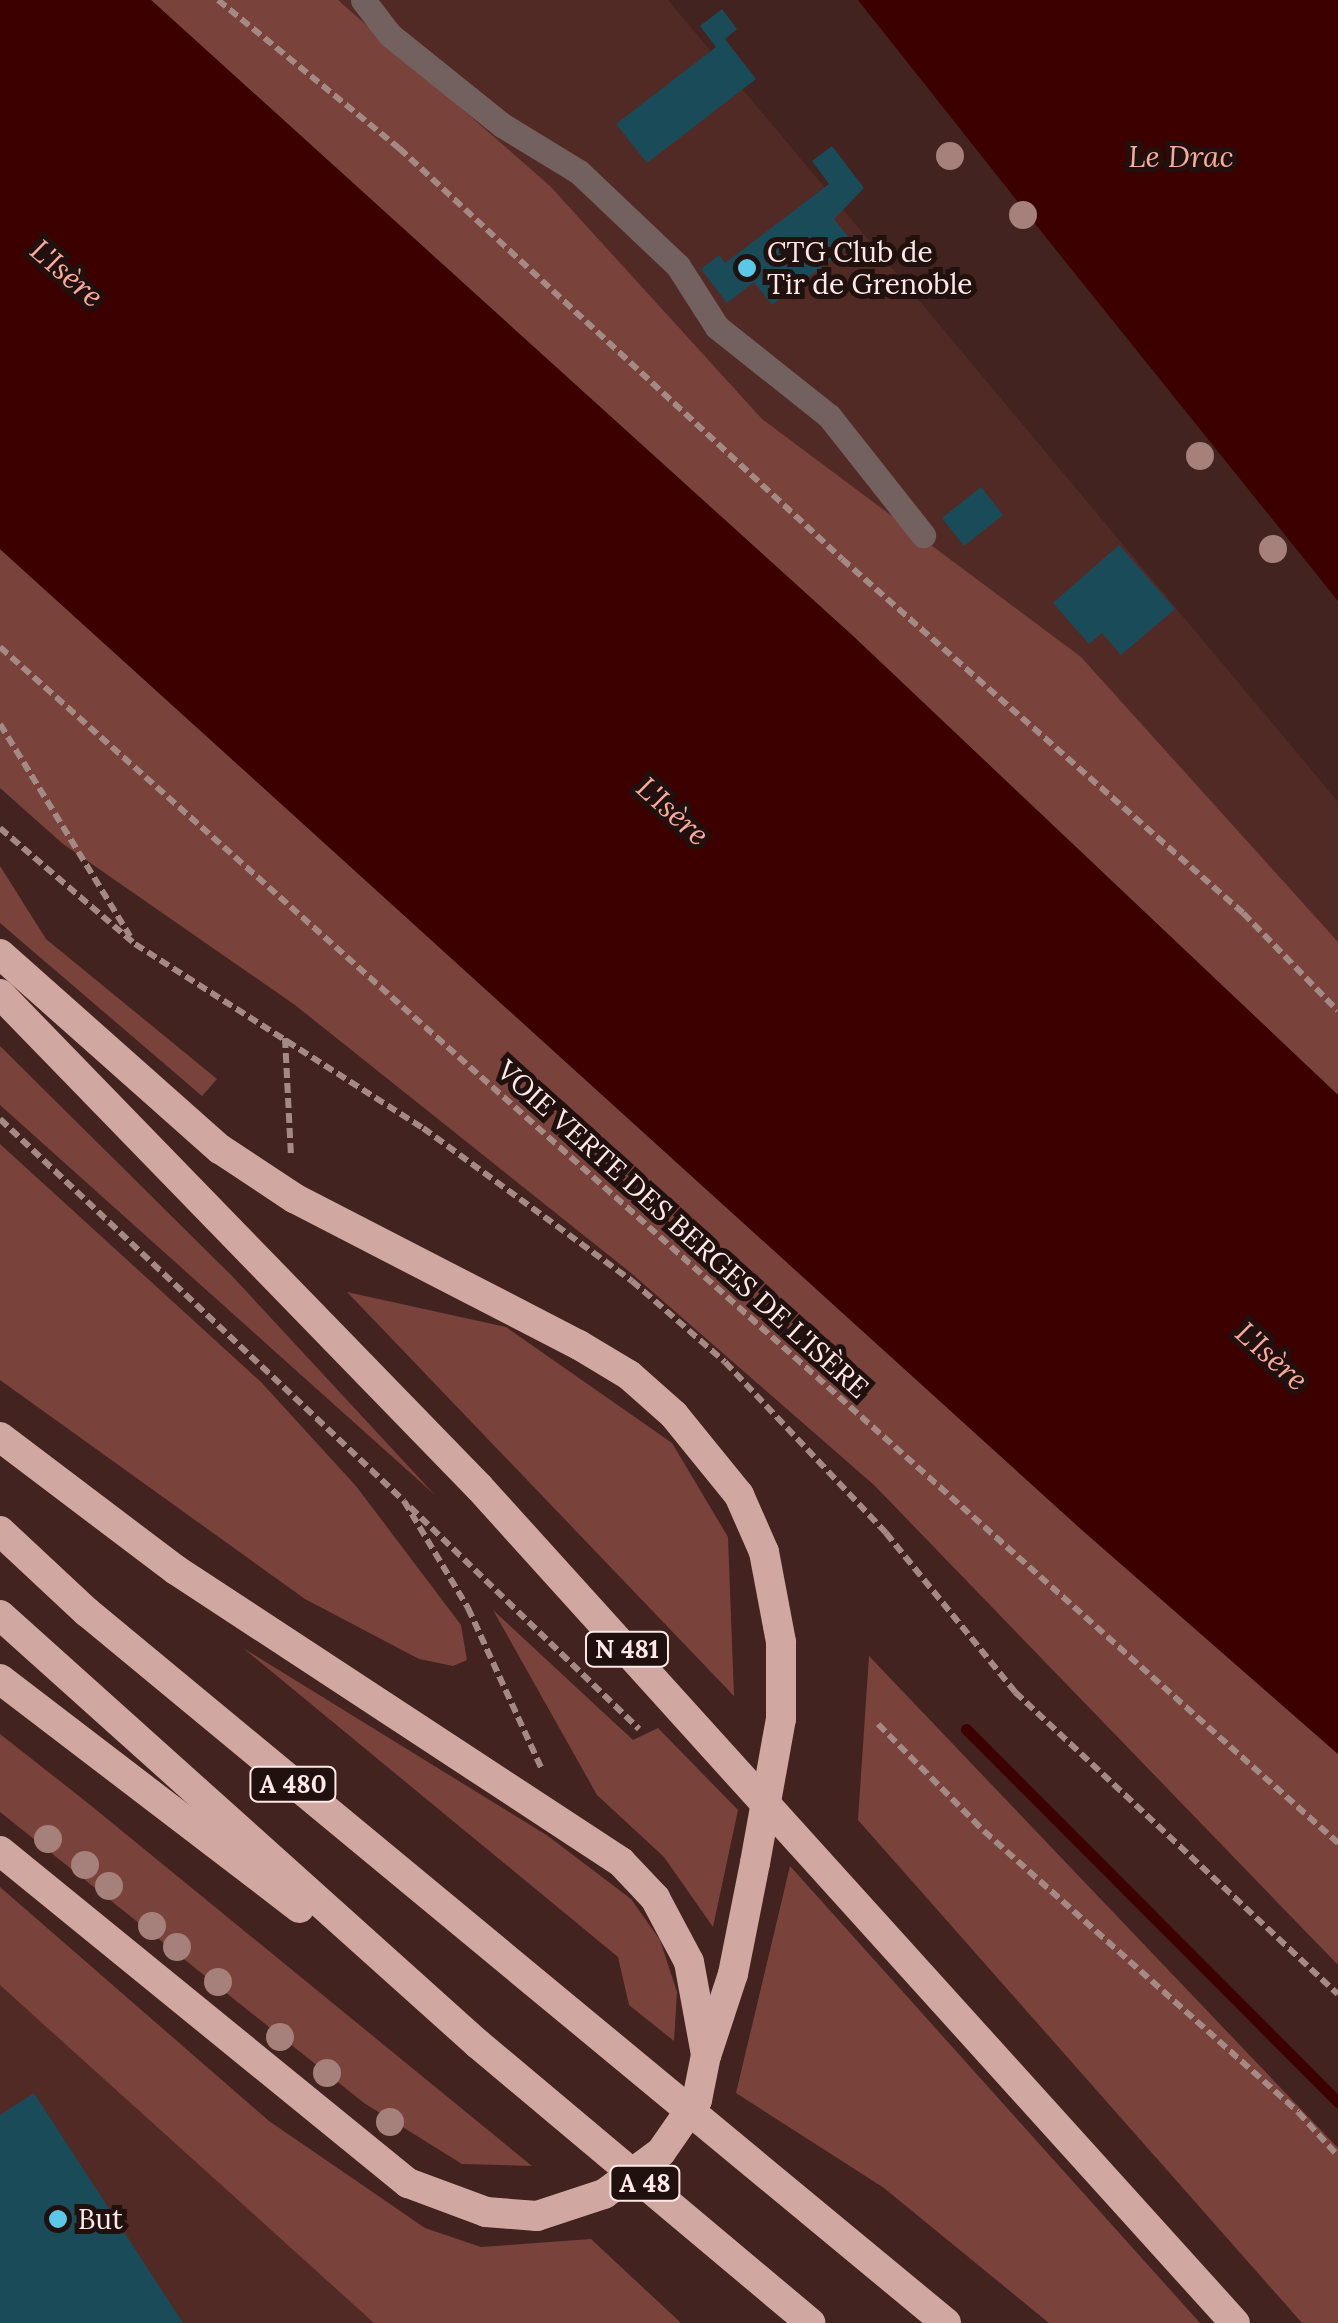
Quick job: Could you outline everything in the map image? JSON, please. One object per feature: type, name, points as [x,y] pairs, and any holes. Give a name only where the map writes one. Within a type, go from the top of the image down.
[{"type":"highway","points":[[0,954],[220,1150],[294,1198],[579,1345],[629,1375],[674,1415],[739,1495],[764,1552],[781,1642],[781,1719],[755,1863],[732,1974],[706,2056],[698,2100],[661,2152],[604,2194],[537,2216],[486,2212],[408,2183],[0,1851]]},
{"type":"highway","name":"N 481","points":[[0,994],[480,1486],[1235,2323]]},
{"type":"highway","points":[[0,1437],[176,1570],[622,1862],[672,1923],[690,1962],[706,2056]]},
{"type":"highway","name":"A 480","points":[[0,1531],[86,1612],[946,2323]]},
{"type":"highway","name":"A 480","points":[[0,1615],[478,2044]]},
{"type":"highway","points":[[0,1679],[478,2044]]},
{"type":"highway","name":"A 48","points":[[478,2044],[811,2323]]},
{"type":"lane","points":[[363,0],[390,34],[502,125],[594,185],[678,266],[718,327],[829,416],[923,535]]},
{"type":"path","points":[[218,0],[399,148],[842,559],[1243,913],[1338,1012]]},
{"type":"path","name":"VOIE VERTE DES BERGES DE L'ISÈRE","points":[[0,647],[1338,1843]]},
{"type":"path","points":[[0,724],[135,944]]},
{"type":"path","points":[[284,1036],[294,1198]]},
{"type":"path","points":[[0,1119],[639,1729]]},
{"type":"path","points":[[404,1502],[468,1608],[566,1824]]},
{"type":"path","points":[[878,1724],[984,1831],[1298,2112],[1338,2156]]},
{"type":"shaded area","points":[[151,0],[338,0],[550,186],[762,419],[1081,657],[1338,942],[1338,1095],[853,636]]},
{"type":"shaded area","name":"CTG Club de Tir de Grenoble","points":[[333,0],[668,0],[1338,802],[1338,968],[875,535]]},
{"type":"shaded area","points":[[0,549],[1082,1530],[1338,1754],[1338,1965],[874,1485],[631,1273],[295,1005],[63,844],[0,788]]},
{"type":"shaded area","points":[[0,866],[46,939],[217,1079],[202,1096],[0,923]]},
{"type":"shaded area","points":[[0,1046],[233,1277],[435,1495],[0,1105]]},
{"type":"shaded area","points":[[0,1144],[261,1382],[356,1486],[461,1625],[467,1660],[453,1666],[419,1659],[305,1599],[0,1380]]},
{"type":"shaded area","points":[[347,1292],[506,1327],[672,1443],[728,1537],[734,1696]]},
{"type":"shaded area","points":[[493,1610],[633,1740],[658,1728],[738,1810],[713,1927],[664,1857],[597,1795]]},
{"type":"shaded area","points":[[243,1648],[548,1836],[631,1899],[660,1940],[677,1992],[674,2041],[629,2005],[618,1957]]},
{"type":"shaded area","points":[[869,1656],[1338,2148],[1338,2323],[1302,2323],[858,1820]]},
{"type":"shaded area","points":[[0,1734],[532,2166],[462,2164],[364,2103],[0,1812]]},
{"type":"shaded area","points":[[790,1866],[1200,2323],[1049,2323],[884,2188],[736,2093]]},
{"type":"shaded area","points":[[0,1887],[269,2121],[425,2228],[481,2247],[591,2239],[681,2323],[374,2323],[0,1985]]},
{"type":"shaded area","points":[[0,1945],[392,2323],[0,2323]]},
{"type":"water","name":"L'Isère","points":[[0,0],[151,0],[853,636],[1338,1095],[1338,1754],[1082,1530],[0,549]]},
{"type":"water","name":"Le Drac","points":[[858,0],[1338,0],[1338,601],[1052,245]]},
{"type":"building","points":[[722,9],[737,29],[725,39],[756,79],[647,163],[616,124],[716,47],[700,26]]},
{"type":"building","points":[[832,146],[864,188],[834,219],[853,243],[772,305],[754,282],[727,303],[701,269],[719,255],[725,263],[829,184],[812,161]]},
{"type":"building","points":[[981,487],[1003,515],[964,546],[942,518]]},
{"type":"building","points":[[1119,545],[1175,609],[1121,655],[1102,633],[1089,644],[1053,603]]},
{"type":"building","name":"But","points":[[34,2093],[183,2323],[0,2323],[0,2115]]},
{"type":"waterway","points":[[966,1729],[1338,2102]]},
{"type":"place","name":"CTG Club de Tir de Grenoble","points":[[747,268]]},
{"type":"place","name":"But","points":[[58,2219]]}]
